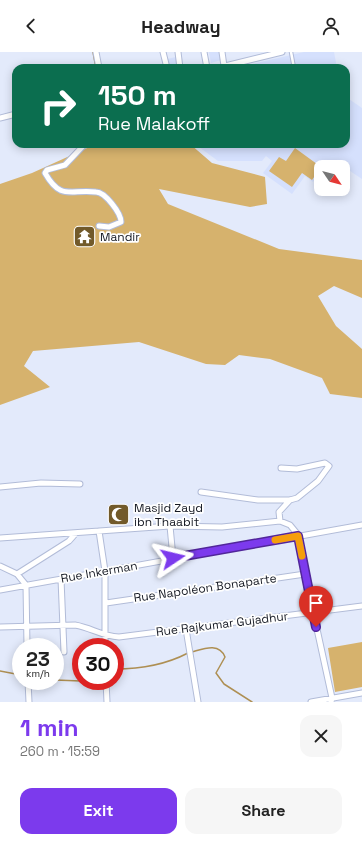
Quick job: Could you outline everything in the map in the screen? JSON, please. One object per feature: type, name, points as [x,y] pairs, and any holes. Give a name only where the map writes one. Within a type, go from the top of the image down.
[{"type":"street","points":[[96,52],[98,64]]},
{"type":"street","points":[[163,52],[165,64]]},
{"type":"street","points":[[178,52],[180,64]]},
{"type":"street","points":[[204,52],[206,64]]},
{"type":"street","points":[[222,52],[224,64]]},
{"type":"street","points":[[230,64],[258,55],[282,52]]},
{"type":"street","points":[[0,118],[12,115]]},
{"type":"street","points":[[81,148],[65,165],[47,170],[45,173],[50,182],[62,191],[71,193],[96,192],[104,196],[118,212],[120,222],[109,227],[99,226]]},
{"type":"street","points":[[201,492],[258,500],[290,500],[297,498],[318,481],[329,466],[325,463],[298,469],[281,468]]},
{"type":"street","points":[[0,487],[41,483],[80,484]]},
{"type":"street","points":[[280,521],[279,512],[290,500]]},
{"type":"street","points":[[0,538],[170,526],[222,527],[280,521],[290,525],[298,536],[332,700]]},
{"type":"street","name":"Rue Inkerman","points":[[0,590],[362,525]]},
{"type":"street","points":[[170,526],[173,558]]},
{"type":"street","points":[[0,627],[64,625],[85,627],[105,636],[105,571],[99,531]]},
{"type":"street","points":[[17,574],[69,542],[76,533]]},
{"type":"street","points":[[0,566],[17,574],[26,585],[27,638]]},
{"type":"street","name":"Rue Napoléon Bonaparte","points":[[106,603],[305,574]]},
{"type":"street","points":[[62,579],[64,638]]},
{"type":"street","name":"Rue Rajkumar Gujadhur","points":[[105,636],[119,637],[362,606]]},
{"type":"street","points":[[186,629],[198,702]]},
{"type":"street","points":[[28,690],[29,702]]},
{"type":"street","points":[[106,690],[107,702]]},
{"type":"street","points":[[311,702],[332,700],[362,693]]},
{"type":"lane","points":[[291,52],[293,64]]},
{"type":"shaded area","points":[[209,52],[219,52],[221,60],[211,63]]},
{"type":"shaded area","points":[[304,52],[334,52],[336,64],[252,64]]},
{"type":"shaded area","points":[[176,57],[177,64],[168,64],[167,59]]},
{"type":"shaded area","points":[[350,100],[362,108],[362,179],[350,171],[350,160],[314,160],[314,180],[313,182],[305,176],[292,194],[263,173],[272,161],[266,156],[262,161],[218,161],[200,148],[350,148]]},
{"type":"shaded area","points":[[87,148],[195,148],[212,163],[265,177],[267,204],[250,207],[159,189],[168,204],[279,249],[362,260],[362,298],[334,286],[318,296],[336,326],[362,349],[362,398],[330,394],[322,378],[270,359],[239,355],[225,365],[206,364],[139,342],[33,351],[24,366],[50,387],[0,405],[0,184],[32,173]]},
{"type":"shaded area","points":[[295,148],[314,162],[314,177],[312,180],[302,173],[292,187],[269,171],[279,157],[286,161]]},
{"type":"shaded area","points":[[362,642],[362,687],[335,692],[328,648]]},
{"type":"waterway","points":[[93,52],[95,64]]},
{"type":"waterway","points":[[192,652],[206,648],[219,649],[225,657],[216,673],[224,684],[252,702]]},
{"type":"waterway","points":[[124,669],[153,666],[171,661],[188,653]]},
{"type":"waterway","points":[[0,671],[12,673]]},
{"type":"waterway","points":[[64,680],[72,681]]},
{"type":"slow traffic","points":[[275,540],[298,536],[302,556]]},
{"type":"place","name":"Mandir","points":[[85,237]]},
{"type":"place","name":"Masjid Zayd ibn Thaabit","points":[[119,515]]},
{"type":"route","points":[[173,558],[298,536],[316,627]]}]
